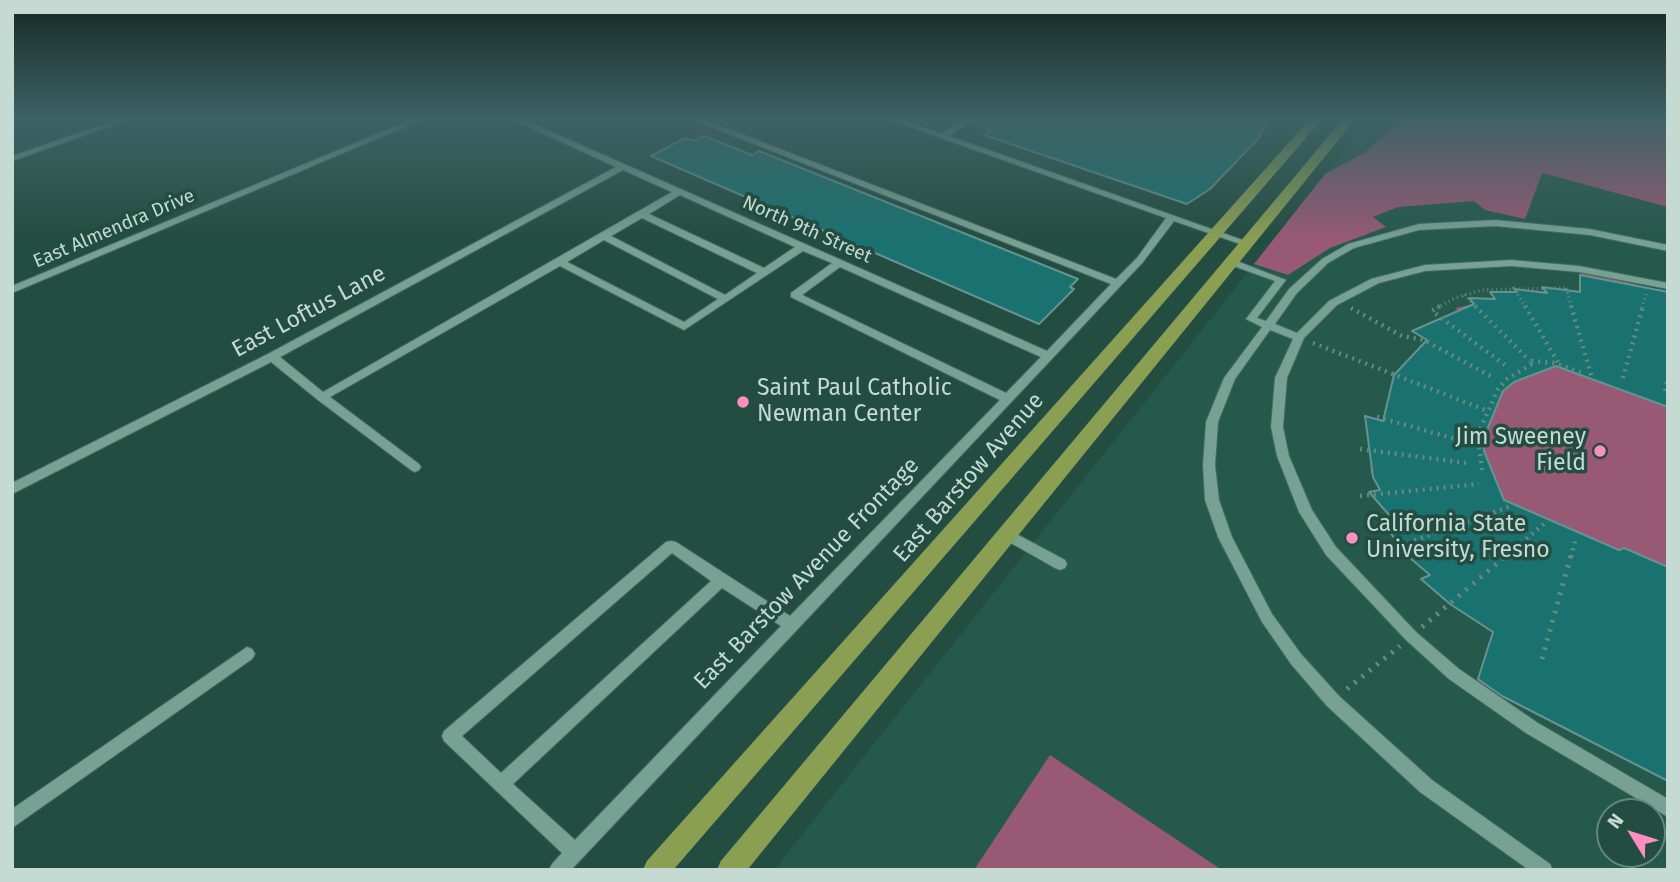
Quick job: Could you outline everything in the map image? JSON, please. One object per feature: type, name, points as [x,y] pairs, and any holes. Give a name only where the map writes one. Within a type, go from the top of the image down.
[{"type":"main road","name":"East Barstow Avenue","points":[[656,870],[1281,159]]},
{"type":"main road","points":[[730,870],[1316,159]]},
{"type":"street","name":"East Almendra Drive","points":[[12,290],[324,159]]},
{"type":"street","name":"North 9th Street","points":[[605,159],[1049,356]]},
{"type":"street","points":[[798,159],[1118,283]]},
{"type":"street","points":[[1005,159],[1247,243]]},
{"type":"street","name":"East Loftus Lane","points":[[12,489],[272,357],[622,167]]},
{"type":"street","points":[[322,397],[679,192]]},
{"type":"street","points":[[642,214],[764,272]]},
{"type":"street","name":"East Barstow Avenue Frontage","points":[[558,870],[1118,283],[1172,218]]},
{"type":"street","points":[[560,262],[684,327],[802,247]]},
{"type":"street","points":[[1231,262],[1281,280],[1251,318],[1299,337]]},
{"type":"street","points":[[839,263],[795,295],[1008,399]]},
{"type":"street","points":[[1668,286],[1536,264],[1451,265],[1400,273],[1352,291],[1337,300],[1299,337],[1286,361],[1277,398],[1277,426],[1293,484],[1306,512],[1331,551],[1411,636],[1454,674],[1532,728],[1619,783],[1668,809]]},
{"type":"street","points":[[1267,325],[1230,378],[1212,422],[1209,465],[1212,500],[1242,575],[1267,618],[1296,659],[1333,701],[1426,786],[1544,870]]},
{"type":"street","points":[[272,357],[415,467]]},
{"type":"street","points":[[1007,534],[1060,564]]},
{"type":"street","points":[[575,852],[450,736],[671,546],[792,625]]},
{"type":"street","points":[[501,784],[721,580]]},
{"type":"street","points":[[12,820],[247,654]]},
{"type":"lane","points":[[1267,325],[1305,277],[1325,261],[1361,242],[1419,227],[1495,223],[1548,226],[1668,248]]},
{"type":"lane","points":[[604,236],[725,299]]},
{"type":"path","points":[[1623,378],[1649,282]]},
{"type":"path","points":[[1513,287],[1560,365]]},
{"type":"path","points":[[1509,368],[1432,311],[1464,295],[1513,287],[1566,288],[1592,378]]},
{"type":"path","points":[[1464,295],[1530,361],[1560,365],[1583,373]]},
{"type":"path","points":[[1337,300],[1402,336],[1424,340],[1494,378]]},
{"type":"path","points":[[1299,337],[1488,411]]},
{"type":"path","points":[[1482,470],[1478,434],[1488,411],[1498,389],[1532,364],[1530,361]]},
{"type":"path","points":[[1665,391],[1668,377]]},
{"type":"path","points":[[1377,417],[1463,441]]},
{"type":"path","points":[[1360,449],[1466,463]]},
{"type":"path","points":[[1360,496],[1479,484]]},
{"type":"path","points":[[1388,550],[1511,506]]},
{"type":"path","points":[[1333,701],[1545,523]]},
{"type":"path","points":[[1542,659],[1576,537]]},
{"type":"shaded area","name":"California State University, Fresno","points":[[1337,159],[1668,159],[1668,870],[774,870]]},
{"type":"shaded area","points":[[1353,159],[1668,159],[1668,207],[1542,173],[1525,219],[1485,210],[1474,201],[1398,207],[1373,217],[1386,227],[1330,248],[1288,275],[1254,264],[1325,174]]},
{"type":"shaded area","points":[[1580,271],[1668,292],[1668,781],[1477,682],[1493,632],[1450,604],[1421,579],[1430,574],[1397,547],[1400,545],[1378,518],[1389,515],[1369,492],[1380,490],[1370,471],[1380,470],[1370,451],[1365,416],[1383,421],[1438,378],[1404,364],[1427,340],[1412,331],[1442,317],[1461,313],[1455,308],[1474,304],[1469,298],[1494,299],[1490,292],[1516,292],[1514,289],[1546,292],[1542,287],[1580,292]]},
{"type":"shaded area","points":[[1050,755],[1222,870],[974,870]]},
{"type":"building","points":[[658,159],[779,159],[1078,279],[1070,287],[1074,289],[1039,324]]},
{"type":"building","points":[[1055,159],[1239,159],[1210,189],[1187,204]]},
{"type":"building","points":[[1580,275],[1668,292],[1668,407],[1556,366],[1514,382],[1503,391],[1484,437],[1484,451],[1504,500],[1619,550],[1624,548],[1668,567],[1668,781],[1502,696],[1478,679],[1493,632],[1450,604],[1421,579],[1430,575],[1397,547],[1401,546],[1378,518],[1390,516],[1369,492],[1380,490],[1373,477],[1365,416],[1383,421],[1394,375],[1427,340],[1412,331],[1474,304],[1469,298],[1495,299],[1490,292],[1517,292],[1514,289],[1547,293],[1542,287],[1580,292]]},
{"type":"place","name":"Saint Paul Catholic Newman Center","points":[[743,402]]},
{"type":"place","name":"Jim Sweeney Field","points":[[1600,451]]},
{"type":"place","name":"California State University, Fresno","points":[[1352,538]]}]
